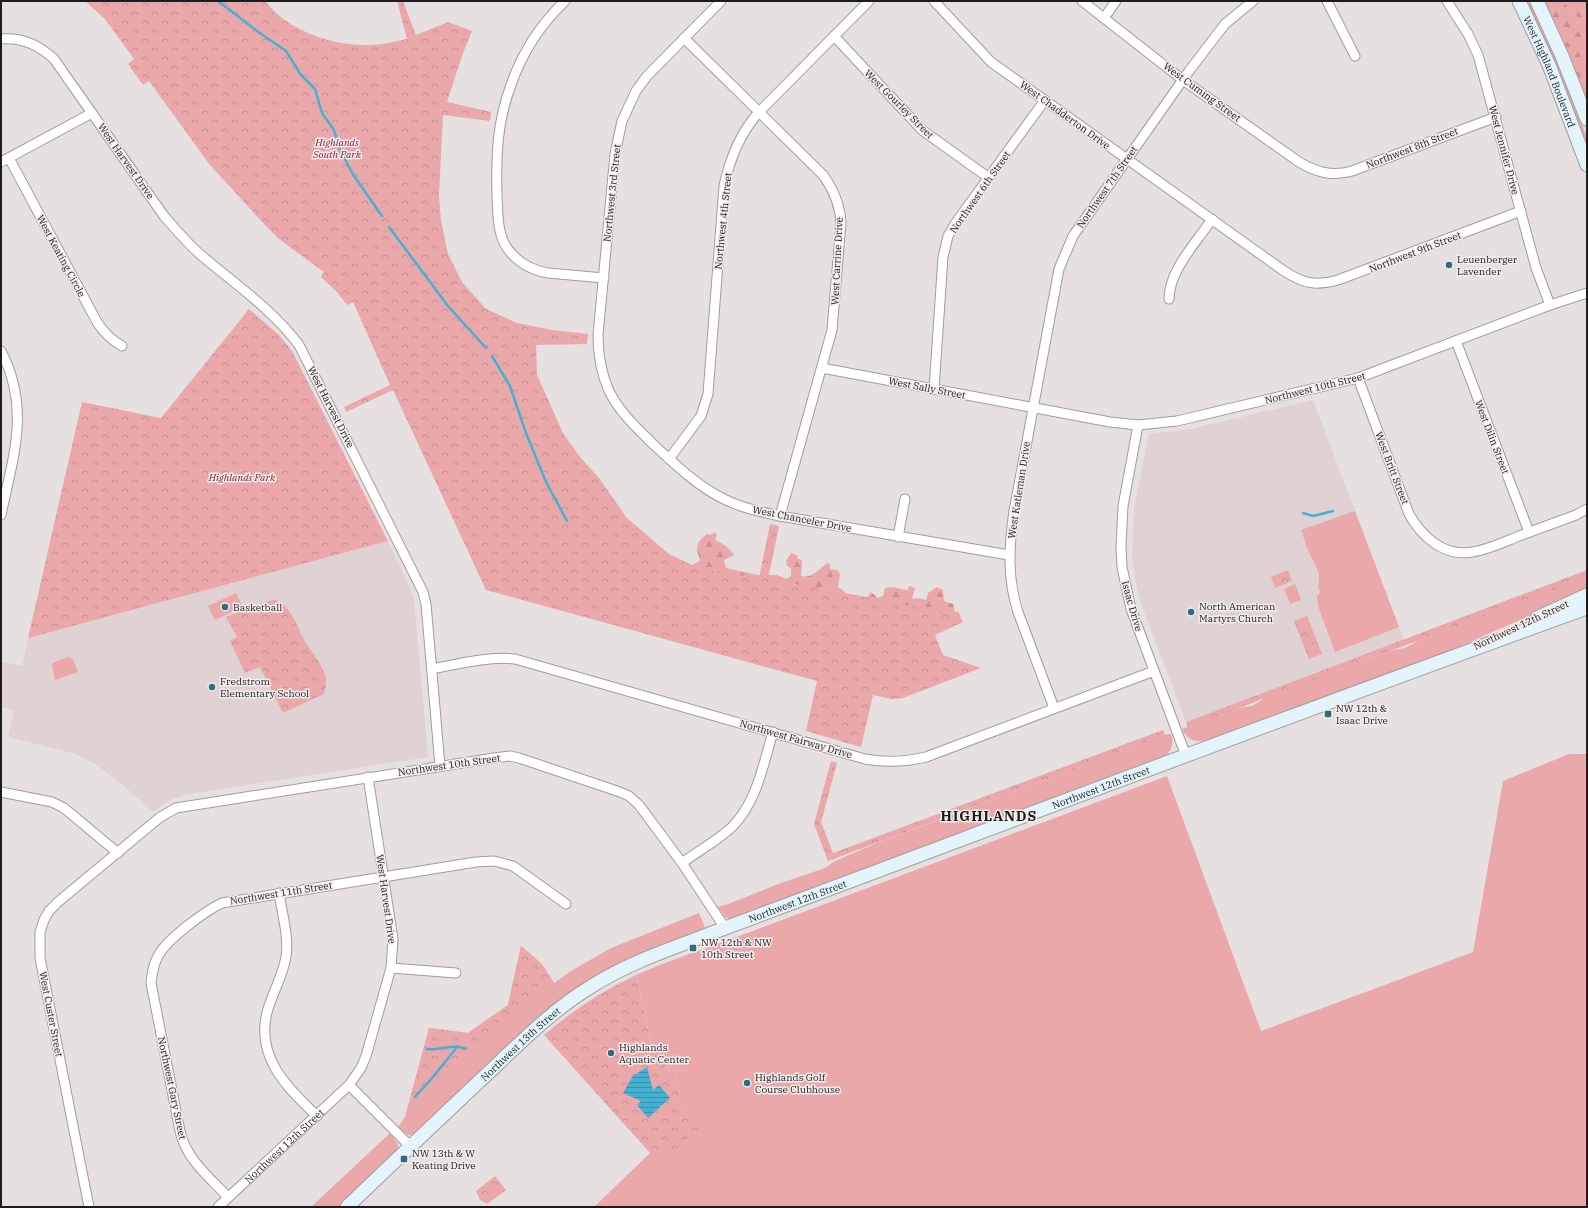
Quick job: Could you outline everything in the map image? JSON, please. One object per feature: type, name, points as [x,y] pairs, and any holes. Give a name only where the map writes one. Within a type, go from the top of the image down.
[{"type":"main road","name":"West Highland Boulevard","points":[[1519,1],[1549,65],[1587,166]]},
{"type":"main road","name":"West Highland Boulevard","points":[[1537,1],[1562,56],[1587,120]]},
{"type":"main road","name":"Northwest 12th Street","points":[[1455,656],[1587,595]]},
{"type":"main road","name":"Northwest 12th Street","points":[[725,928],[1587,608]]},
{"type":"main road","name":"Northwest 13th Street","points":[[347,1207],[536,1027],[573,998],[622,969],[725,928]]},
{"type":"street","points":[[565,1],[532,40],[516,71],[509,90],[498,139],[496,166],[498,220],[507,248],[523,264],[539,272],[604,278]]},
{"type":"street","name":"Northwest 3rd Street","points":[[604,278],[615,154],[622,121],[636,91],[647,76],[721,1]]},
{"type":"street","name":"Northwest 4th Street","points":[[669,459],[698,419],[708,394],[724,186],[738,141],[759,112],[868,1]]},
{"type":"street","name":"West Chadderton Drive","points":[[934,1],[985,56],[1284,271],[1307,283]]},
{"type":"street","name":"West Cuming Street","points":[[1082,1],[1183,80],[1299,162],[1314,170],[1326,174]]},
{"type":"street","points":[[1104,18],[1116,1]]},
{"type":"street","name":"Northwest 7th Street","points":[[1033,408],[1056,283],[1065,252],[1077,229],[1183,80],[1225,24],[1253,1]]},
{"type":"street","points":[[1326,1],[1355,56]]},
{"type":"street","name":"West Jennifer Drive","points":[[1447,1],[1474,44],[1496,117],[1538,274],[1550,305]]},
{"type":"street","name":"West Gourley Street","points":[[834,36],[922,130],[989,178]]},
{"type":"street","name":"West Carrine Drive","points":[[684,38],[823,175],[837,198],[840,210],[841,223],[832,330],[780,516]]},
{"type":"street","points":[[1,40],[19,40],[28,42],[46,52],[59,65],[92,114],[5,160]]},
{"type":"street","name":"Northwest 6th Street","points":[[934,389],[945,245],[955,224],[1045,100]]},
{"type":"street","name":"West Harvest Drive","points":[[92,114],[164,216],[182,237],[200,255],[280,322],[299,345],[419,581],[426,604],[440,766]]},
{"type":"street","name":"Northwest 8th Street","points":[[1326,174],[1343,174],[1352,171],[1496,117]]},
{"type":"street","name":"West Keating Circle","points":[[5,160],[97,322],[106,335],[114,342],[122,346]]},
{"type":"street","name":"Northwest 9th Street","points":[[1307,283],[1327,283],[1338,280],[1521,211]]},
{"type":"street","points":[[1169,299],[1169,290],[1172,279],[1212,219]]},
{"type":"street","name":"West Chanceler Drive","points":[[604,278],[598,343],[600,364],[604,378],[616,404],[624,416],[692,479],[725,499],[742,506],[780,516],[1009,556]]},
{"type":"street","name":"Northwest 10th Street","points":[[1033,408],[1110,422],[1138,425],[1177,421],[1358,378],[1550,305],[1587,293]]},
{"type":"street","name":"West Dilin Street","points":[[1456,341],[1529,532]]},
{"type":"street","points":[[1,351],[12,376],[16,391],[18,422],[16,440],[1,515]]},
{"type":"street","name":"West Sally Street","points":[[822,368],[1033,408]]},
{"type":"street","name":"West Britt Street","points":[[1358,378],[1409,514],[1422,534],[1442,548],[1459,552],[1473,552],[1488,548],[1529,532]]},
{"type":"street","name":"West Katleman Drive","points":[[1033,408],[1014,511],[1009,556],[1010,573],[1014,598],[1054,708]]},
{"type":"street","name":"Isaac Drive","points":[[1138,425],[1122,506],[1122,567],[1128,598],[1186,756]]},
{"type":"street","points":[[898,537],[905,499]]},
{"type":"street","points":[[1529,532],[1587,510]]},
{"type":"street","name":"Northwest Fairway Drive","points":[[432,669],[491,659],[503,658],[515,660],[879,762],[906,761],[926,756],[1154,671]]},
{"type":"street","points":[[682,863],[730,828],[748,807],[755,792],[773,732]]},
{"type":"street","name":"Northwest 10th Street","points":[[118,853],[159,818],[176,808],[510,756],[629,796],[639,805],[682,863],[725,928]]},
{"type":"street","name":"West Harvest Drive","points":[[349,1085],[361,1068],[366,1056],[391,968],[393,939],[368,777]]},
{"type":"street","points":[[1,792],[52,802],[64,808],[118,853]]},
{"type":"street","name":"West Custer Street","points":[[89,1207],[40,958],[40,932],[49,911],[118,853]]},
{"type":"street","name":"Northwest 11th Street","points":[[155,963],[163,948],[170,941],[213,907],[232,900],[476,862],[494,861],[513,866],[566,904]]},
{"type":"street","points":[[279,893],[287,949],[284,964],[266,1015],[265,1041],[268,1053],[279,1075],[317,1116]]},
{"type":"street","name":"Northwest Gary Street","points":[[155,963],[152,974],[152,993],[182,1139],[193,1160],[228,1197]]},
{"type":"street","points":[[391,968],[456,973]]},
{"type":"street","points":[[349,1085],[410,1146]]},
{"type":"street","name":"Northwest 12th Street","points":[[218,1207],[349,1085]]},
{"type":"shaded area","points":[[1313,400],[1404,640],[1186,722],[1142,606],[1136,584],[1132,558],[1134,510],[1149,434],[1191,429]]},
{"type":"shaded area","name":"Fredstrom Elementary School","points":[[388,541],[414,599],[428,757],[189,794],[170,800],[153,812],[125,787],[95,764],[76,754],[8,737],[14,710],[1,707],[1,662],[22,666],[28,638]]},
{"type":"green space","name":"Highlands South Park","points":[[85,1],[265,1],[275,12],[287,21],[314,35],[344,43],[374,45],[407,39],[397,1],[403,1],[416,35],[448,22],[472,31],[447,102],[491,112],[490,121],[443,115],[439,196],[441,221],[448,254],[462,282],[486,309],[517,323],[552,330],[588,334],[587,344],[536,345],[537,375],[563,433],[580,457],[599,478],[627,518],[669,554],[700,569],[759,578],[770,524],[779,526],[768,579],[894,602],[948,614],[958,611],[963,622],[935,635],[943,655],[981,668],[903,698],[891,699],[873,695],[861,747],[806,731],[817,681],[486,590],[393,390],[346,412],[344,407],[390,385],[353,302],[347,305],[337,292],[321,277],[324,272],[279,239],[210,165],[149,81],[143,85],[128,64],[134,59],[105,19]]},
{"type":"green space","points":[[1524,1],[1530,1],[1544,29],[1562,72],[1587,137],[1587,152]]},
{"type":"green space","points":[[1543,1],[1565,1],[1576,27],[1579,22],[1576,14],[1583,6],[1587,6],[1587,104],[1557,27]]},
{"type":"green space","points":[[1565,1],[1587,1],[1587,6],[1583,6],[1576,28]]},
{"type":"green space","name":"Highlands Park","points":[[249,309],[278,334],[292,351],[388,541],[28,638],[82,402],[161,418]]},
{"type":"green space","points":[[1355,511],[1399,627],[1335,652],[1318,606],[1317,597],[1320,592],[1318,587],[1318,573],[1301,530]]},
{"type":"green space","points":[[595,524],[607,530],[624,534],[640,535],[652,547],[692,565],[700,561],[697,546],[700,541],[707,534],[710,535],[715,532],[717,535],[715,540],[726,546],[734,555],[724,560],[726,568],[758,575],[777,575],[786,579],[791,576],[791,568],[787,566],[786,561],[791,553],[797,555],[798,559],[802,560],[801,576],[805,577],[812,575],[827,563],[830,564],[830,569],[838,570],[840,575],[838,587],[844,591],[847,596],[842,603],[833,606],[830,603],[831,589],[828,591],[826,597],[822,597],[820,603],[814,603],[809,608],[809,614],[817,619],[822,618],[821,610],[830,611],[834,619],[841,623],[843,618],[847,617],[854,625],[858,621],[865,628],[870,622],[878,624],[880,621],[872,618],[872,609],[866,611],[863,604],[871,592],[878,598],[883,596],[885,588],[888,587],[907,590],[910,586],[915,588],[912,599],[918,598],[926,600],[928,593],[937,587],[943,590],[944,601],[953,604],[955,611],[950,618],[935,611],[929,613],[930,632],[927,642],[914,645],[910,650],[903,650],[887,644],[874,645],[856,650],[852,647],[847,647],[843,658],[836,657],[823,648],[814,652],[804,652],[804,630],[797,622],[788,628],[780,643],[777,644],[761,636],[752,629],[736,627],[723,622],[720,610],[717,606],[705,598],[670,586],[654,593],[650,591],[648,581],[639,574],[627,557],[612,555],[600,551],[590,544],[585,529]]},
{"type":"green space","points":[[1288,570],[1292,581],[1275,588],[1271,577]]},
{"type":"green space","points":[[1587,570],[1587,577],[1188,727],[1186,722]]},
{"type":"green space","points":[[1587,576],[1587,591],[1428,660],[1211,741],[1190,739],[1182,729],[1233,709],[1252,706],[1270,695],[1394,650],[1407,647],[1419,640]]},
{"type":"green space","points":[[1295,584],[1301,600],[1290,604],[1284,589]]},
{"type":"green space","name":"Basketball","points":[[236,593],[243,607],[215,620],[208,606]]},
{"type":"green space","points":[[276,600],[291,613],[306,643],[322,668],[326,680],[324,694],[283,713],[260,667],[245,673],[230,641],[237,637],[226,617],[267,601]]},
{"type":"green space","points":[[1307,616],[1322,654],[1309,659],[1294,621]]},
{"type":"green space","points":[[68,657],[73,659],[78,672],[55,680],[52,665],[53,663]]},
{"type":"green space","points":[[1163,730],[1165,735],[828,861],[814,824],[831,761],[837,763],[821,822],[833,853]]},
{"type":"green space","points":[[1167,734],[1171,734],[1172,743],[1171,749],[1166,757],[732,920],[725,917],[718,907],[825,868],[835,861],[877,843]]},
{"type":"green space","points":[[1569,754],[1587,754],[1587,1207],[594,1207],[650,1153],[672,1153],[681,1108],[677,1081],[652,1047],[636,975],[1167,776],[1261,1031],[1473,952],[1503,781]]},
{"type":"green space","points":[[699,913],[706,930],[627,961],[414,1135],[403,1132],[398,1127],[405,1117],[429,1028],[468,1033],[508,1005],[521,946],[542,964],[554,983],[571,971],[611,948]]},
{"type":"green space","points":[[521,946],[542,964],[553,981],[527,1001],[406,1114],[429,1028],[468,1033],[508,1005]]},
{"type":"green space","name":"Highlands Aquatic Center","points":[[636,975],[652,1047],[677,1081],[681,1108],[698,1129],[672,1153],[650,1153],[544,1035],[588,1002]]},
{"type":"green space","points":[[390,1133],[398,1144],[395,1154],[339,1207],[311,1207]]},
{"type":"green space","points":[[495,1176],[506,1190],[487,1204],[480,1200],[476,1191]]},
{"type":"water","points":[[647,1067],[653,1090],[659,1085],[670,1098],[648,1118],[637,1105],[641,1101],[623,1093],[633,1076]]},
{"type":"waterway","points":[[218,1],[286,51],[301,75],[315,89],[322,113],[334,130],[340,150],[354,176],[382,216]]},
{"type":"waterway","points":[[389,227],[448,306],[486,348]]},
{"type":"waterway","points":[[492,356],[510,386],[526,433],[546,482],[567,521]]},
{"type":"waterway","points":[[1303,513],[1313,516],[1333,511]]},
{"type":"waterway","points":[[427,1049],[452,1047],[462,1047],[465,1049]]},
{"type":"waterway","points":[[415,1097],[457,1047]]},
{"type":"place","name":"Leuenberger Lavender","points":[[1449,265]]},
{"type":"place","name":"Basketball","points":[[225,607]]},
{"type":"place","name":"North American Martyrs Church","points":[[1191,612]]},
{"type":"place","name":"Fredstrom Elementary School","points":[[212,687]]},
{"type":"place","name":"NW 12th & Isaac Drive","points":[[1328,714]]},
{"type":"place","name":"NW 12th & NW 10th Street","points":[[693,948]]},
{"type":"place","name":"Highlands Aquatic Center","points":[[611,1053]]},
{"type":"place","name":"Highlands Golf Course Clubhouse","points":[[747,1083]]},
{"type":"place","name":"NW 13th & W Keating Drive","points":[[404,1159]]},
{"type":"district","name":"HIGHLANDS","points":[[989,816]]}]
